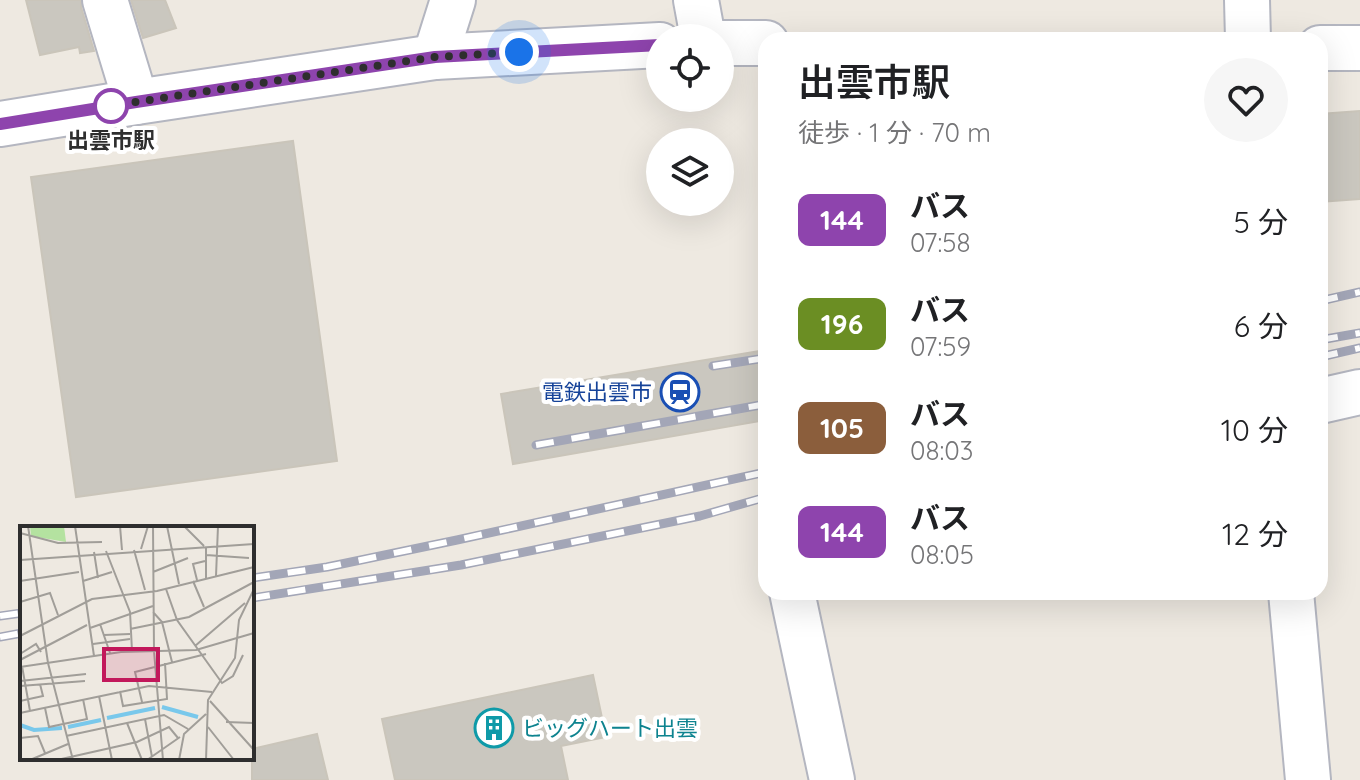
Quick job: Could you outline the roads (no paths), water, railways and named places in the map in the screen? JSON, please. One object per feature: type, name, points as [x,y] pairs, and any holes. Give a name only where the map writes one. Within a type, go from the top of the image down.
[{"type":"street","points":[[105,0],[136,102]]},
{"type":"street","points":[[435,57],[453,0]]},
{"type":"street","points":[[696,0],[700,24]]},
{"type":"street","points":[[1247,0],[1248,32]]},
{"type":"street","points":[[734,43],[758,43]]},
{"type":"street","points":[[0,124],[435,57],[646,46]]},
{"type":"street","points":[[1328,48],[1360,48]]},
{"type":"street","points":[[1328,399],[1360,392]]},
{"type":"street","points":[[794,600],[832,780]]},
{"type":"street","points":[[1292,600],[1308,780]]},
{"type":"railway","points":[[1328,299],[1360,292]]},
{"type":"railway","points":[[1328,339],[1360,333]]},
{"type":"railway","points":[[1328,355],[1360,348]]},
{"type":"railway","points":[[713,366],[758,359]]},
{"type":"railway","points":[[536,445],[758,405]]},
{"type":"railway","points":[[254,578],[327,567],[758,474]]},
{"type":"railway","points":[[254,598],[461,565],[700,516],[758,499]]},
{"type":"railway","points":[[0,616],[20,613]]},
{"type":"railway","points":[[0,637],[20,633]]},
{"type":"place","name":"出雲市駅","points":[[111,106]]},
{"type":"place","name":"電鉄出雲市","points":[[680,392]]},
{"type":"place","name":"ビッグハート出雲","points":[[494,728]]}]
